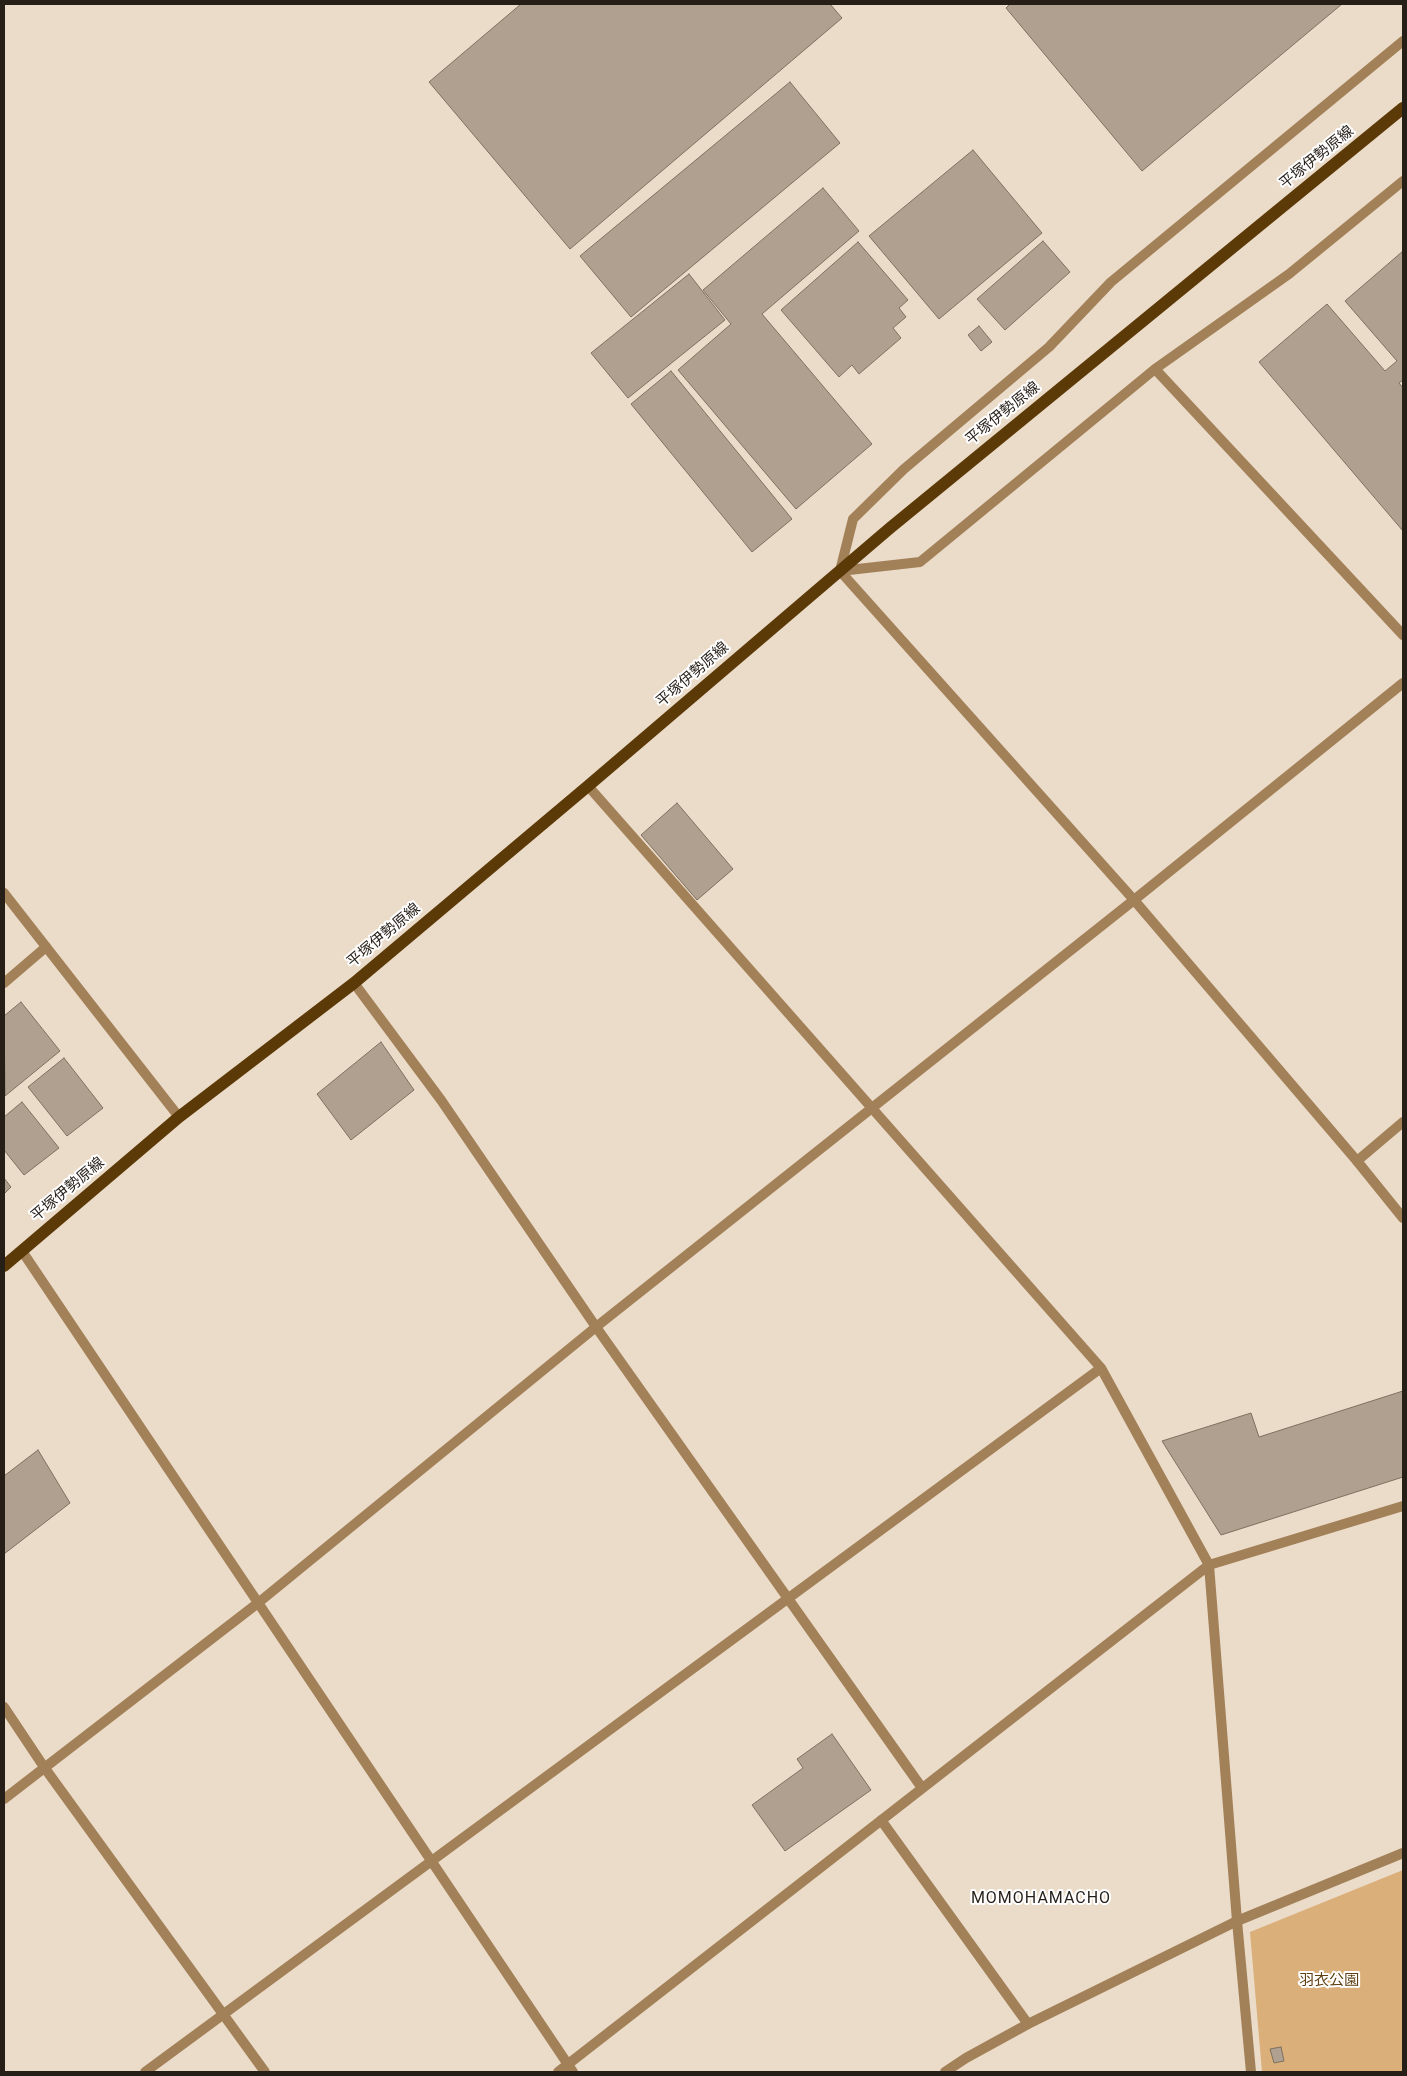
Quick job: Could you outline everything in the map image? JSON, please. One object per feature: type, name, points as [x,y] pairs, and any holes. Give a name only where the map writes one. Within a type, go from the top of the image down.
[{"type":"main road","name":"平塚伊勢原線","points":[[4,1266],[178,1117],[354,983],[840,570],[1403,108]]},
{"type":"street","points":[[840,570],[853,519],[904,469],[1048,347],[1111,282],[1403,41]]},
{"type":"street","points":[[840,570],[920,562],[1155,369],[1289,274],[1403,181]]},
{"type":"street","points":[[1155,369],[1403,635]]},
{"type":"street","points":[[840,570],[1134,900],[1357,1161],[1403,1218]]},
{"type":"street","points":[[4,1800],[44,1767],[258,1603],[596,1327],[1134,900],[1403,683]]},
{"type":"street","points":[[588,786],[1101,1368],[1209,1564],[1237,1922],[1251,2072]]},
{"type":"street","points":[[4,893],[178,1117]]},
{"type":"street","points":[[4,983],[46,947]]},
{"type":"street","points":[[354,983],[442,1100],[596,1327],[922,1788]]},
{"type":"street","points":[[1357,1161],[1403,1122]]},
{"type":"street","points":[[22,1251],[571,2069]]},
{"type":"street","points":[[145,2072],[1101,1368]]},
{"type":"street","points":[[558,2072],[571,2069],[922,1788],[1209,1564],[1403,1506]]},
{"type":"street","points":[[4,1707],[44,1767],[265,2072]]},
{"type":"street","points":[[882,1820],[1028,2024]]},
{"type":"street","points":[[945,2072],[966,2058],[1028,2024],[1237,1922],[1403,1853]]},
{"type":"green space","name":"羽衣公園","points":[[1403,1870],[1403,2072],[1262,2072],[1250,1932]]},
{"type":"building","points":[[521,4],[830,4],[842,18],[570,249],[429,82]]},
{"type":"building","points":[[1010,4],[1342,4],[1142,171],[1006,8]]},
{"type":"building","points":[[790,82],[840,143],[631,317],[580,256]]},
{"type":"building","points":[[973,150],[1042,233],[939,319],[869,236]]},
{"type":"building","points":[[823,188],[859,231],[762,314],[872,444],[796,509],[678,370],[731,324],[703,290]]},
{"type":"building","points":[[1043,241],[1070,272],[1005,330],[977,299]]},
{"type":"building","points":[[858,242],[908,300],[899,308],[906,317],[893,328],[901,338],[859,374],[852,365],[839,377],[781,310]]},
{"type":"building","points":[[1403,251],[1403,380],[1399,383],[1403,388],[1403,531],[1259,362],[1327,304],[1385,371],[1397,361],[1345,301]]},
{"type":"building","points":[[689,274],[725,320],[628,398],[591,353]]},
{"type":"building","points":[[979,326],[992,342],[981,351],[968,335]]},
{"type":"building","points":[[671,371],[792,519],[752,552],[631,404]]},
{"type":"building","points":[[677,803],[733,869],[697,900],[641,835]]},
{"type":"building","points":[[21,1002],[60,1051],[5,1096],[4,1016]]},
{"type":"building","points":[[381,1042],[414,1090],[351,1140],[317,1094]]},
{"type":"building","points":[[64,1058],[103,1108],[67,1136],[28,1087]]},
{"type":"building","points":[[22,1102],[59,1148],[24,1175],[4,1150],[4,1117]]},
{"type":"building","points":[[4,1178],[11,1187],[4,1194]]},
{"type":"building","points":[[1403,1391],[1403,1477],[1221,1535],[1162,1441],[1251,1413],[1259,1437]]},
{"type":"building","points":[[38,1450],[70,1503],[4,1554],[4,1476]]},
{"type":"building","points":[[832,1734],[871,1790],[785,1851],[752,1805],[803,1768],[797,1759]]},
{"type":"building","points":[[1281,2047],[1284,2061],[1274,2063],[1270,2049]]},
{"type":"district","name":"MOMOHAMACHO","points":[[1041,1899]]}]
